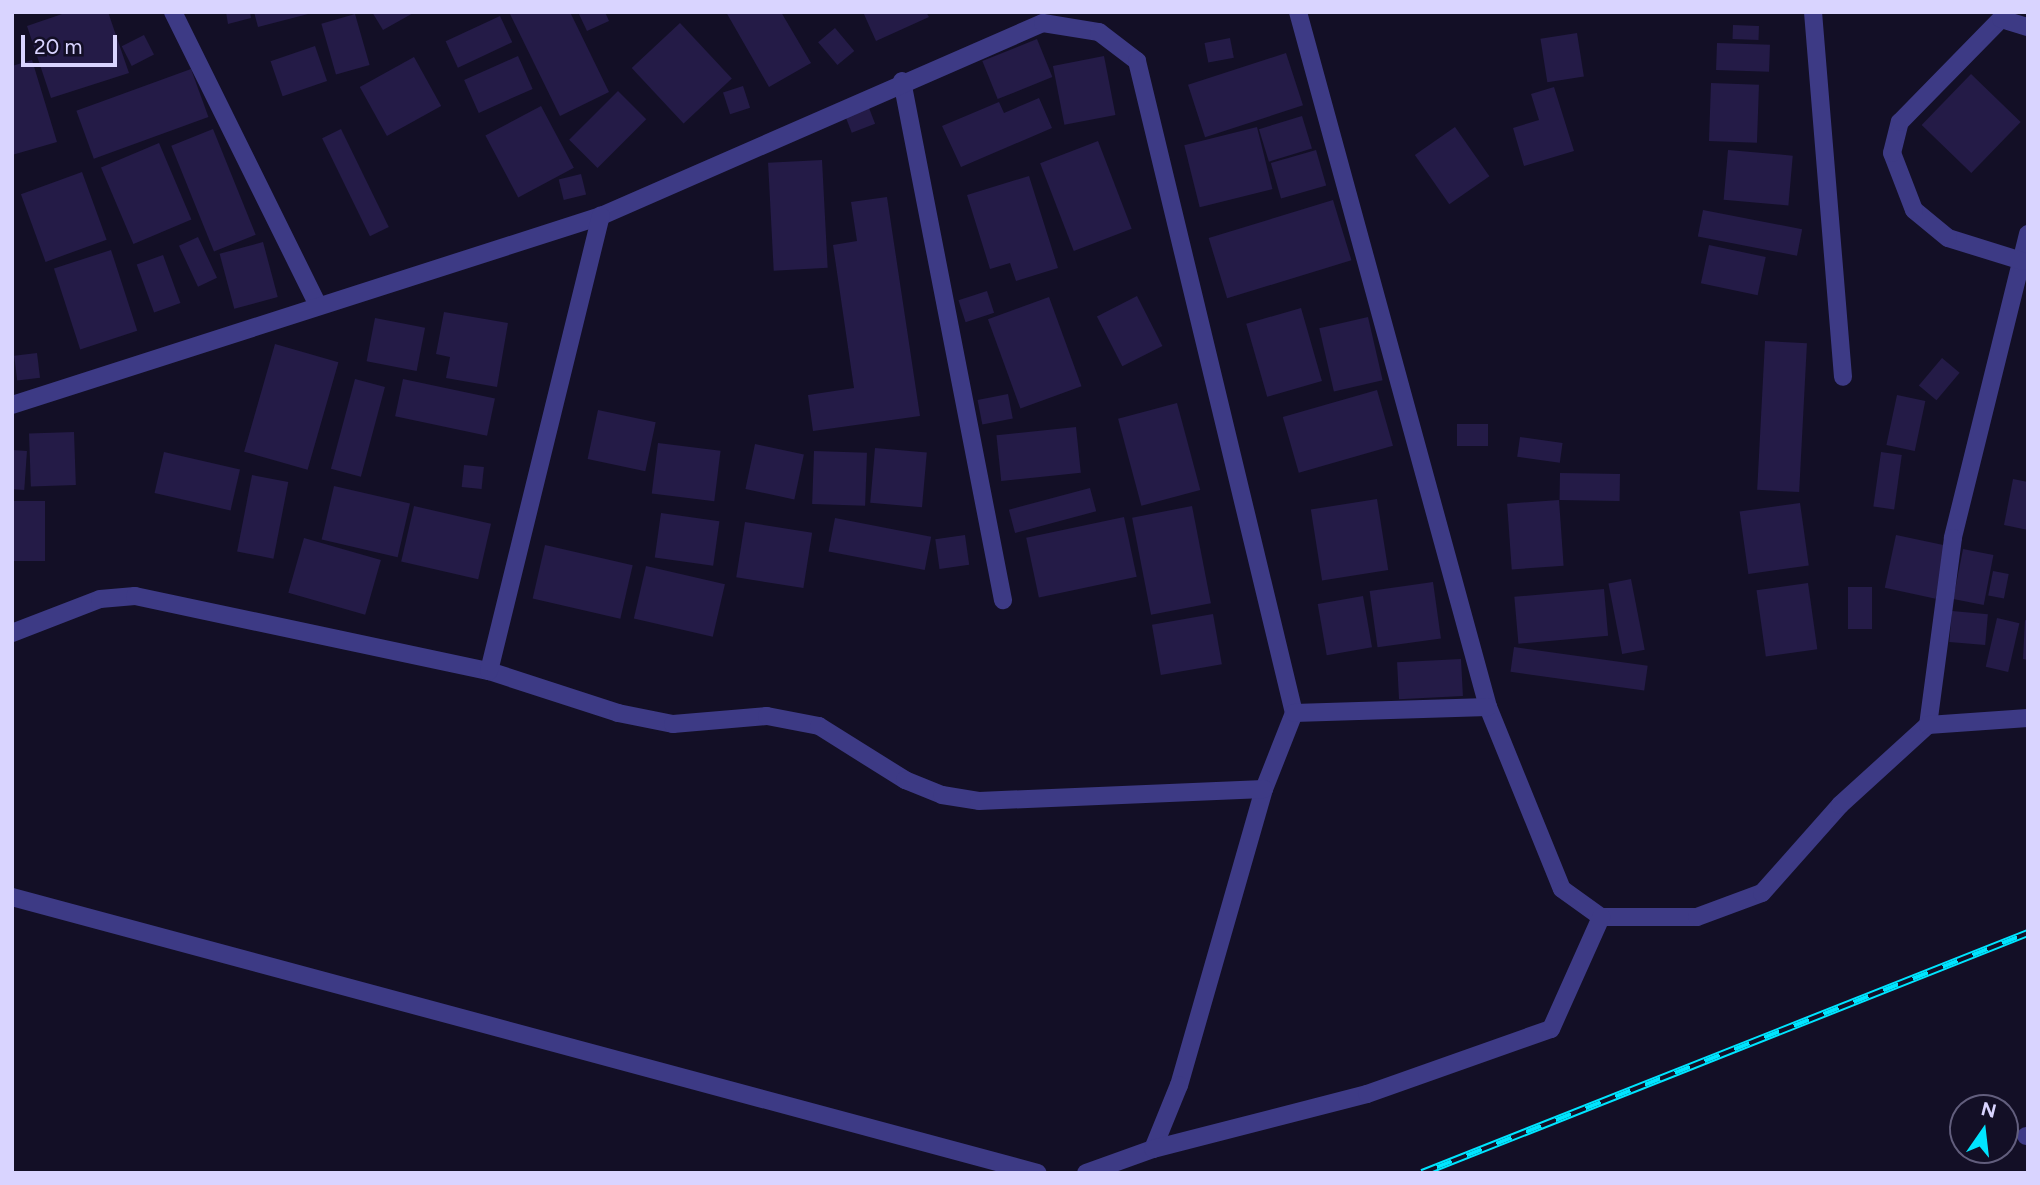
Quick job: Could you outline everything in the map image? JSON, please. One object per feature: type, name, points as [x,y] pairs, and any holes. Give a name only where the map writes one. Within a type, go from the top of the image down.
[{"type":"street","points":[[173,12],[317,304]]},
{"type":"street","points":[[1298,12],[1488,707],[1562,889],[1601,917],[1698,917],[1762,893],[1839,805],[1928,724],[2028,718]]},
{"type":"street","points":[[1813,12],[1843,377]]},
{"type":"street","points":[[2022,261],[1948,238],[1914,210],[1892,153],[1900,122],[2001,19],[2028,27]]},
{"type":"street","points":[[12,405],[317,304],[600,216],[902,81],[1043,23],[1099,32],[1137,61],[1294,713],[1264,789],[1179,1084],[1153,1149]]},
{"type":"street","points":[[902,81],[1003,600]]},
{"type":"street","points":[[489,671],[600,216]]},
{"type":"street","points":[[1928,724],[1953,538],[2028,234]]},
{"type":"street","points":[[12,633],[100,599],[135,596],[489,671],[618,713],[673,724],[767,716],[819,726],[905,780],[942,795],[979,801],[1264,789]]},
{"type":"street","points":[[1294,713],[1488,707]]},
{"type":"street","points":[[12,897],[1038,1173]]},
{"type":"street","points":[[1086,1173],[1153,1149],[1367,1094],[1551,1029],[1601,917]]},
{"type":"building","points":[[68,12],[108,12],[129,73],[51,98],[27,26]]},
{"type":"building","points":[[226,12],[250,12],[251,18],[228,24]]},
{"type":"building","points":[[254,12],[312,12],[312,13],[258,27]]},
{"type":"building","points":[[372,12],[415,12],[383,30]]},
{"type":"building","points":[[509,12],[570,12],[609,92],[560,116]]},
{"type":"building","points":[[578,12],[605,12],[609,21],[587,31]]},
{"type":"building","points":[[726,12],[781,12],[811,63],[769,87]]},
{"type":"building","points":[[863,12],[926,12],[929,17],[876,41]]},
{"type":"building","points":[[355,14],[370,65],[336,75],[321,24]]},
{"type":"building","points":[[500,16],[512,42],[458,68],[446,41]]},
{"type":"building","points":[[680,23],[732,79],[684,124],[632,68]]},
{"type":"building","points":[[1733,25],[1759,26],[1758,40],[1733,39]]},
{"type":"building","points":[[835,28],[854,51],[837,65],[818,42]]},
{"type":"building","points":[[1577,33],[1584,76],[1547,82],[1540,39]]},
{"type":"building","points":[[144,35],[154,55],[132,66],[122,46]]},
{"type":"building","points":[[1230,38],[1234,58],[1208,63],[1204,43]]},
{"type":"building","points":[[1037,39],[1052,77],[998,99],[982,61]]},
{"type":"building","points":[[1717,43],[1770,45],[1769,72],[1716,70]]},
{"type":"building","points":[[315,46],[327,81],[283,96],[271,61]]},
{"type":"building","points":[[1286,53],[1303,105],[1205,137],[1188,85]]},
{"type":"building","points":[[518,56],[533,89],[479,113],[464,80]]},
{"type":"building","points":[[1104,56],[1115,115],[1064,125],[1053,66]]},
{"type":"building","points":[[414,57],[441,106],[387,136],[360,87]]},
{"type":"building","points":[[32,60],[57,142],[12,155],[12,66]]},
{"type":"building","points":[[191,69],[208,117],[94,159],[76,111]]},
{"type":"building","points":[[1971,74],[2021,122],[1971,173],[1922,125]]},
{"type":"building","points":[[1711,83],[1759,85],[1757,143],[1709,141]]},
{"type":"building","points":[[743,86],[750,108],[730,114],[723,92]]},
{"type":"building","points":[[1554,87],[1574,151],[1524,166],[1513,128],[1539,120],[1531,94]]},
{"type":"building","points":[[618,91],[646,119],[597,168],[569,140]]},
{"type":"building","points":[[1039,98],[1052,128],[961,167],[942,126],[999,102],[1004,113]]},
{"type":"building","points":[[541,106],[574,168],[518,197],[485,136]]},
{"type":"building","points":[[869,108],[875,124],[852,133],[846,117]]},
{"type":"building","points":[[1302,116],[1312,149],[1269,162],[1259,129]]},
{"type":"building","points":[[1257,127],[1272,189],[1200,207],[1184,145]]},
{"type":"building","points":[[1455,127],[1489,176],[1449,204],[1415,155]]},
{"type":"building","points":[[213,129],[256,235],[214,252],[171,146]]},
{"type":"building","points":[[341,129],[389,227],[370,236],[322,138]]},
{"type":"building","points":[[1098,141],[1132,229],[1074,251],[1040,163]]},
{"type":"building","points":[[159,143],[191,219],[133,244],[101,168]]},
{"type":"building","points":[[1316,150],[1326,186],[1281,199],[1271,163]]},
{"type":"building","points":[[1728,150],[1793,156],[1788,205],[1724,200]]},
{"type":"building","points":[[822,160],[828,268],[774,271],[768,163]]},
{"type":"building","points":[[82,172],[107,240],[46,262],[21,194]]},
{"type":"building","points":[[581,174],[586,194],[564,200],[559,180]]},
{"type":"building","points":[[1029,176],[1058,268],[1016,281],[1010,263],[990,269],[967,195]]},
{"type":"building","points":[[887,197],[920,416],[813,431],[808,395],[854,388],[833,245],[857,241],[851,202]]},
{"type":"building","points":[[1333,200],[1351,260],[1227,298],[1209,238]]},
{"type":"building","points":[[1703,210],[1802,229],[1797,256],[1698,237]]},
{"type":"building","points":[[198,237],[217,278],[198,287],[179,246]]},
{"type":"building","points":[[263,242],[278,297],[234,309],[220,254]]},
{"type":"building","points":[[1709,245],[1766,257],[1758,295],[1701,283]]},
{"type":"building","points":[[111,250],[137,331],[80,349],[54,269]]},
{"type":"building","points":[[163,255],[180,303],[154,313],[137,265]]},
{"type":"building","points":[[987,291],[994,313],[966,322],[958,300]]},
{"type":"building","points":[[1137,296],[1162,346],[1122,366],[1097,316]]},
{"type":"building","points":[[1049,297],[1081,386],[1020,409],[988,319]]},
{"type":"building","points":[[1301,308],[1322,381],[1267,397],[1246,324]]},
{"type":"building","points":[[444,312],[508,323],[497,387],[446,378],[450,357],[436,354]]},
{"type":"building","points":[[1368,317],[1383,380],[1334,392],[1319,328]]},
{"type":"building","points":[[375,318],[425,328],[417,371],[367,361]]},
{"type":"building","points":[[1765,341],[1807,343],[1799,492],[1757,490]]},
{"type":"building","points":[[275,344],[338,362],[308,470],[244,452]]},
{"type":"building","points":[[37,353],[40,378],[17,381],[14,356]]},
{"type":"building","points":[[1942,358],[1960,373],[1936,400],[1919,386]]},
{"type":"building","points":[[355,379],[385,387],[361,477],[331,469]]},
{"type":"building","points":[[403,379],[495,399],[487,436],[395,416]]},
{"type":"building","points":[[1377,390],[1393,446],[1299,473],[1283,417]]},
{"type":"building","points":[[1008,394],[1013,419],[982,424],[978,400]]},
{"type":"building","points":[[1897,395],[1925,401],[1915,451],[1886,445]]},
{"type":"building","points":[[1177,403],[1200,490],[1141,506],[1118,419]]},
{"type":"building","points":[[598,410],[656,422],[645,471],[588,459]]},
{"type":"building","points":[[1457,424],[1488,424],[1488,446],[1457,446]]},
{"type":"building","points":[[1076,427],[1081,473],[1001,481],[996,435]]},
{"type":"building","points":[[74,432],[76,485],[31,487],[29,434]]},
{"type":"building","points":[[1520,437],[1563,443],[1560,463],[1517,457]]},
{"type":"building","points":[[658,443],[721,451],[714,501],[652,494]]},
{"type":"building","points":[[755,444],[804,454],[794,499],[745,489]]},
{"type":"building","points":[[875,448],[927,453],[922,507],[870,503]]},
{"type":"building","points":[[12,450],[27,451],[24,490],[12,489]]},
{"type":"building","points":[[814,451],[867,453],[865,506],[812,504]]},
{"type":"building","points":[[164,452],[240,470],[231,510],[155,493]]},
{"type":"building","points":[[1881,452],[1902,455],[1894,509],[1873,506]]},
{"type":"building","points":[[464,465],[484,467],[482,489],[462,487]]},
{"type":"building","points":[[1560,473],[1620,474],[1620,501],[1560,500]]},
{"type":"building","points":[[252,475],[288,482],[273,559],[237,552]]},
{"type":"building","points":[[2013,479],[2028,482],[2028,530],[2004,525]]},
{"type":"building","points":[[334,486],[410,504],[398,557],[322,540]]},
{"type":"building","points":[[1090,488],[1096,511],[1015,533],[1009,510]]},
{"type":"building","points":[[1377,499],[1388,570],[1322,581],[1311,509]]},
{"type":"building","points":[[1559,500],[1564,566],[1512,569],[1507,504]]},
{"type":"building","points":[[12,501],[45,501],[45,561],[12,561]]},
{"type":"building","points":[[1800,503],[1809,565],[1748,574],[1740,511]]},
{"type":"building","points":[[414,506],[491,524],[478,579],[401,562]]},
{"type":"building","points":[[1192,506],[1211,603],[1151,615],[1132,518]]},
{"type":"building","points":[[661,513],[719,521],[713,566],[655,558]]},
{"type":"building","points":[[1124,517],[1137,577],[1039,597],[1026,538]]},
{"type":"building","points":[[835,518],[931,537],[925,570],[829,551]]},
{"type":"building","points":[[745,522],[812,533],[803,588],[736,577]]},
{"type":"building","points":[[965,535],[969,565],[939,569],[935,539]]},
{"type":"building","points":[[1896,535],[1947,546],[1936,599],[1885,588]]},
{"type":"building","points":[[304,538],[381,560],[365,615],[288,593]]},
{"type":"building","points":[[545,545],[633,565],[620,619],[533,599]]},
{"type":"building","points":[[1963,549],[1993,555],[1984,605],[1953,599]]},
{"type":"building","points":[[646,566],[725,584],[713,637],[634,619]]},
{"type":"building","points":[[1993,571],[2009,574],[2004,599],[1988,596]]},
{"type":"building","points":[[1631,579],[1645,650],[1622,654],[1608,583]]},
{"type":"building","points":[[1433,582],[1441,638],[1378,647],[1370,591]]},
{"type":"building","points":[[1808,583],[1817,649],[1766,657],[1757,590]]},
{"type":"building","points":[[1848,587],[1872,587],[1872,629],[1848,629]]},
{"type":"building","points":[[1604,589],[1608,636],[1518,644],[1514,597]]},
{"type":"building","points":[[1363,596],[1372,647],[1327,655],[1318,604]]},
{"type":"building","points":[[1952,611],[1988,614],[1985,645],[1949,642]]},
{"type":"building","points":[[1213,614],[1222,664],[1161,675],[1152,625]]},
{"type":"building","points":[[1997,618],[2019,623],[2008,672],[1986,667]]},
{"type":"building","points":[[2025,620],[2028,621],[2028,660],[2023,659]]},
{"type":"building","points":[[1514,647],[1648,666],[1644,691],[1511,672]]},
{"type":"building","points":[[1461,659],[1463,696],[1399,699],[1397,662]]},
{"type":"railway","points":[[1422,1173],[2028,933]]}]
